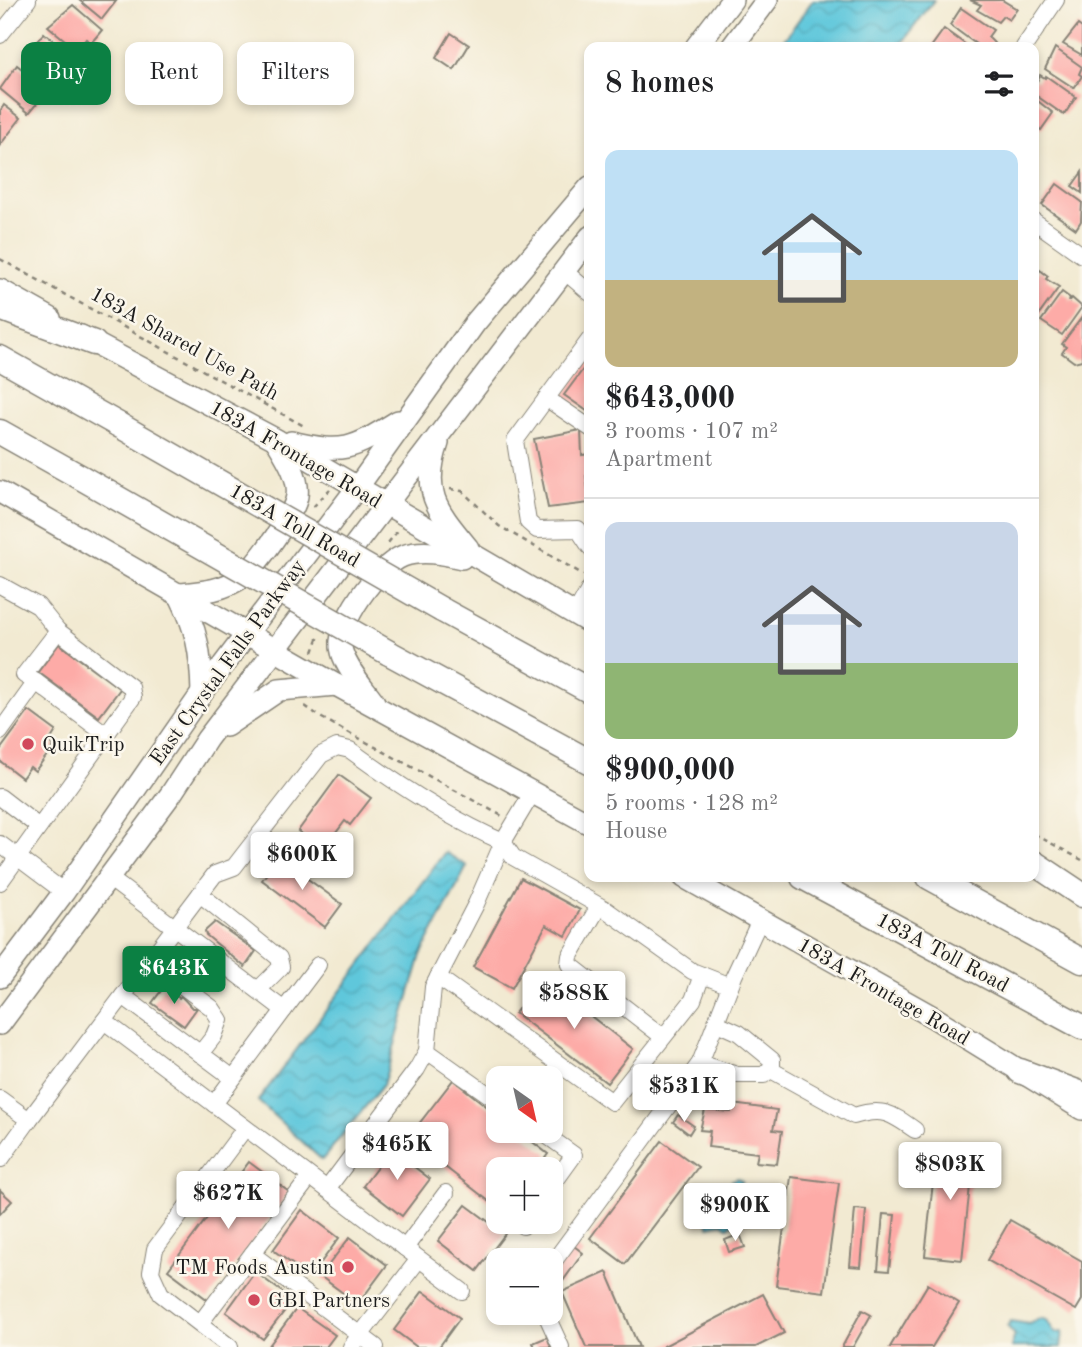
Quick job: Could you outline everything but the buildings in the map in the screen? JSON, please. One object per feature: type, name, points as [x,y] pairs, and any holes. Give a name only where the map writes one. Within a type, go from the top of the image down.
[{"type":"highway","points":[[0,308],[94,343]]},
{"type":"highway","name":"183A Toll Road","points":[[0,358],[442,610],[584,688]]},
{"type":"highway","points":[[0,432],[389,653],[584,759]]},
{"type":"highway","points":[[1039,865],[1082,895]]},
{"type":"highway","name":"183A Toll Road","points":[[812,882],[1082,1027]]},
{"type":"highway","points":[[938,882],[1082,961]]},
{"type":"highway","points":[[1020,1071],[1082,1094]]},
{"type":"main road","points":[[700,42],[732,0]]},
{"type":"main road","points":[[736,42],[767,0]]},
{"type":"main road","name":"East Crystal Falls Parkway","points":[[0,977],[64,892],[202,692],[357,488],[475,323],[584,194]]},
{"type":"main road","name":"East Crystal Falls Parkway","points":[[0,1024],[109,878],[207,739],[584,244]]},
{"type":"main road","points":[[538,250],[563,270]]},
{"type":"main road","name":"183A Frontage Road","points":[[0,290],[275,439],[478,561],[582,619]]},
{"type":"main road","points":[[275,439],[336,450],[371,438],[407,415]]},
{"type":"main road","points":[[442,432],[432,460],[431,492],[441,514],[478,561]]},
{"type":"main road","points":[[179,594],[214,591],[243,577],[281,527],[297,496],[295,477],[275,439]]},
{"type":"main road","points":[[0,492],[336,685],[584,821]]},
{"type":"main road","points":[[376,706],[341,652],[340,634],[360,597],[385,565],[404,555],[434,552],[478,561]]},
{"type":"main road","points":[[179,594],[194,625],[201,654],[202,692]]},
{"type":"main road","points":[[207,739],[279,690],[336,685]]},
{"type":"main road","points":[[1039,863],[1082,882]]},
{"type":"main road","name":"183A Frontage Road","points":[[693,882],[1082,1109]]},
{"type":"street","points":[[0,35],[28,0]]},
{"type":"street","points":[[1027,42],[1056,0]]},
{"type":"street","points":[[1039,225],[1082,255]]},
{"type":"street","points":[[563,270],[584,288]]},
{"type":"street","points":[[584,347],[515,442],[528,522],[537,530],[584,526]]},
{"type":"street","points":[[546,398],[584,424]]},
{"type":"street","points":[[0,585],[38,607],[58,631],[131,687],[132,697],[0,883]]},
{"type":"street","points":[[58,631],[24,675],[104,733]]},
{"type":"street","points":[[0,732],[36,682]]},
{"type":"street","points":[[1,1159],[215,874],[234,867],[321,755],[337,747],[350,750],[414,795],[472,829],[503,842],[513,857],[599,906],[702,975],[730,986]]},
{"type":"street","points":[[327,1189],[417,1069],[427,1051],[433,987],[476,904],[513,822],[533,792]]},
{"type":"street","points":[[0,797],[39,827]]},
{"type":"street","points":[[0,844],[64,892]]},
{"type":"street","points":[[109,878],[284,1010]]},
{"type":"street","points":[[200,894],[279,958],[281,967],[258,990]]},
{"type":"street","points":[[599,906],[570,956],[569,964],[663,1037]]},
{"type":"street","points":[[563,1249],[700,1063],[730,986],[760,920]]},
{"type":"street","points":[[149,961],[212,1008],[220,1020],[215,1036],[200,1054]]},
{"type":"street","points":[[214,1104],[318,965]]},
{"type":"street","points":[[438,977],[612,1102],[693,1000],[702,975]]},
{"type":"street","points":[[123,996],[233,1078]]},
{"type":"street","points":[[104,1021],[462,1291]]},
{"type":"street","points":[[700,1063],[737,1074],[764,1075],[771,1070],[772,1060],[762,1049],[717,1023]]},
{"type":"street","points":[[427,1051],[486,1093]]},
{"type":"street","points":[[771,1070],[854,1116],[876,1109],[899,1118],[915,1130]]},
{"type":"street","points":[[0,1099],[29,1120]]},
{"type":"street","points":[[230,1347],[162,1294],[151,1272],[155,1249],[245,1128]]},
{"type":"street","points":[[558,1143],[574,1155],[563,1170]]},
{"type":"street","points":[[201,1322],[310,1177]]},
{"type":"street","points":[[405,1248],[446,1193]]},
{"type":"street","points":[[252,1254],[355,1341],[376,1347]]},
{"type":"street","points":[[355,1341],[419,1259]]},
{"type":"street","points":[[551,1325],[561,1347]]},
{"type":"path","name":"183A Shared Use Path","points":[[0,260],[310,430]]},
{"type":"path","points":[[449,489],[462,491],[499,526],[584,576]]},
{"type":"path","points":[[304,705],[322,718],[513,822]]},
{"type":"path","points":[[1039,837],[1082,860]]},
{"type":"water","points":[[813,0],[934,0],[903,42],[783,42]]},
{"type":"water","points":[[445,852],[467,866],[421,955],[383,1085],[322,1160],[258,1101]]},
{"type":"water","points":[[737,1178],[742,1181],[738,1190],[740,1201],[731,1213],[735,1222],[728,1227],[722,1223],[709,1226],[707,1217],[720,1214],[723,1210],[715,1200],[716,1190],[729,1188],[732,1180]]},
{"type":"water","points":[[1040,1318],[1047,1320],[1055,1333],[1063,1332],[1061,1347],[1011,1347],[1015,1335],[1007,1326],[1011,1321],[1029,1324]]},
{"type":"place","name":"QuikTrip","points":[[28,744]]},
{"type":"place","name":"TM Foods Austin","points":[[348,1267]]},
{"type":"place","name":"GBI Partners","points":[[254,1300]]}]
